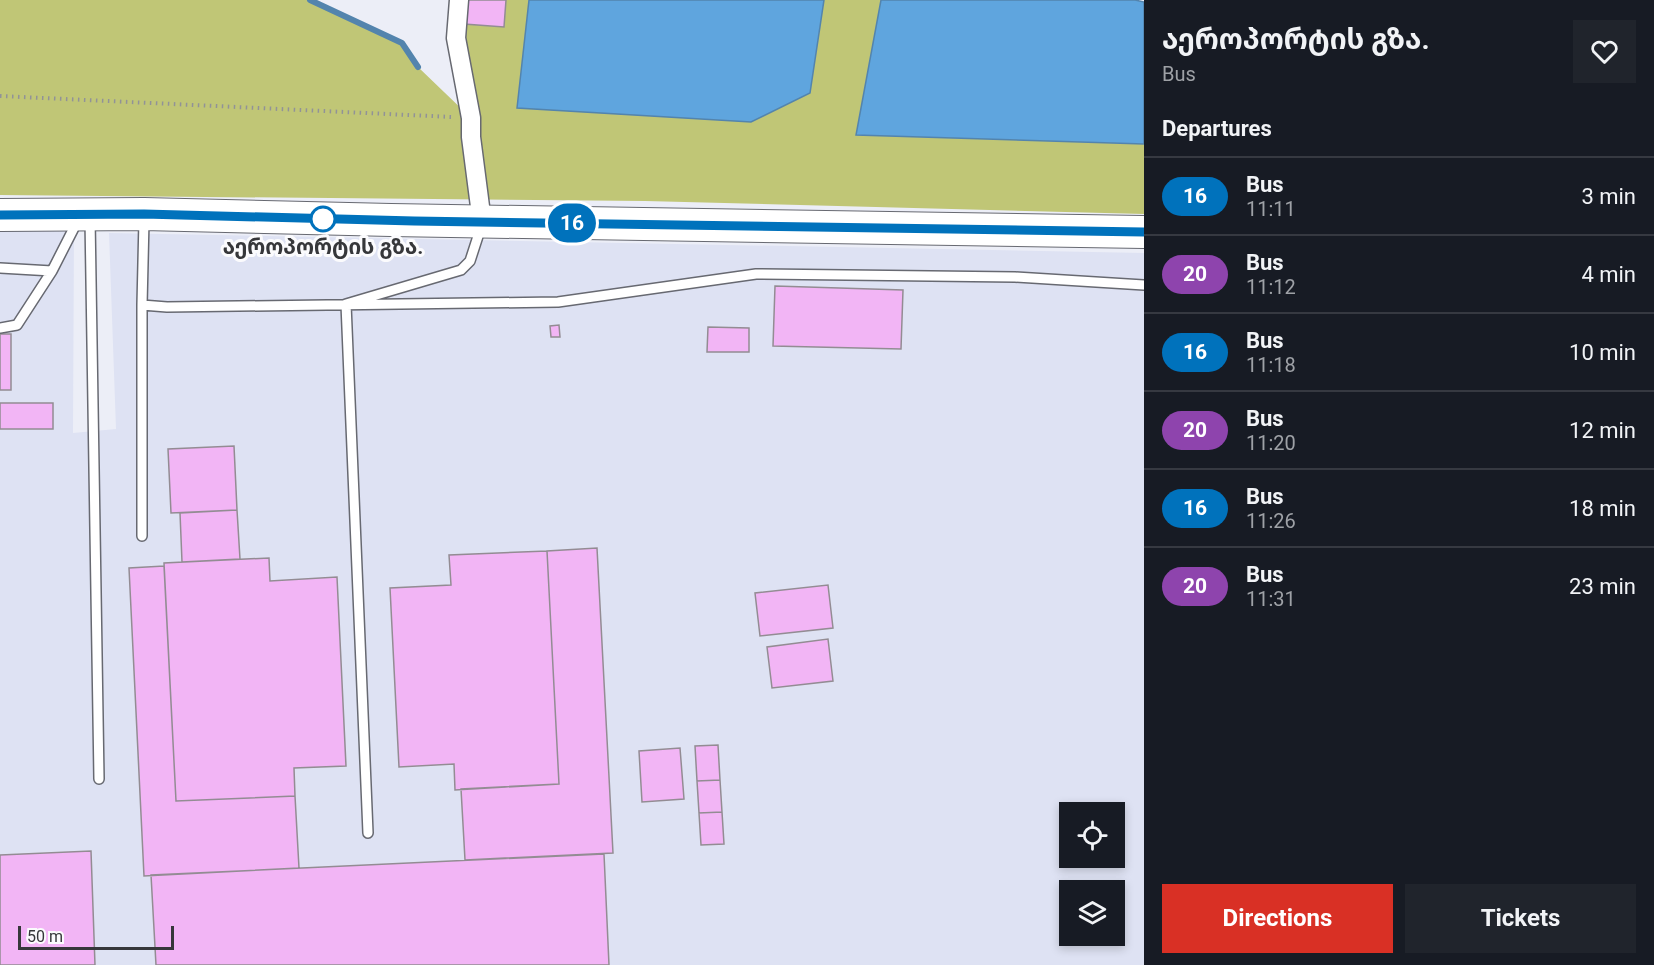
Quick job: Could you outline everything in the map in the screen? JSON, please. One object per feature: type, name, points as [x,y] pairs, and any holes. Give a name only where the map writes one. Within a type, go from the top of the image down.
[{"type":"highway","points":[[0,215],[144,214],[482,222],[1144,232]]},
{"type":"street","points":[[459,0],[456,38],[471,118],[471,136],[482,222]]},
{"type":"lane","points":[[142,536],[144,214]]},
{"type":"lane","points":[[0,328],[17,325],[85,215]]},
{"type":"lane","points":[[85,215],[99,779]]},
{"type":"lane","points":[[346,304],[461,270],[470,261],[482,222]]},
{"type":"lane","points":[[0,268],[52,271]]},
{"type":"lane","points":[[142,305],[167,307],[558,302],[756,274],[1015,277],[1144,285]]},
{"type":"lane","points":[[346,304],[368,833]]},
{"type":"path","points":[[0,96],[471,118]]},
{"type":"shaded area","points":[[0,229],[74,230],[73,433],[116,429],[109,233],[1144,253],[1144,965],[0,965]]},
{"type":"green space","points":[[0,0],[310,0],[402,43],[418,67],[470,117],[459,0],[529,0],[517,108],[810,93],[824,0],[881,0],[856,135],[1144,144],[1144,214],[645,201],[0,195]]},
{"type":"water","points":[[529,0],[824,0],[810,93],[751,122],[517,108]]},
{"type":"water","points":[[881,0],[1135,0],[1144,2],[1144,144],[856,135]]},
{"type":"building","points":[[465,0],[506,0],[504,27],[464,24]]},
{"type":"building","points":[[775,286],[903,290],[901,349],[773,346]]},
{"type":"building","points":[[559,325],[560,337],[551,337],[550,326]]},
{"type":"building","points":[[708,327],[749,328],[749,352],[707,352]]},
{"type":"building","points":[[0,334],[11,334],[11,390],[0,390]]},
{"type":"building","points":[[0,403],[53,403],[53,429],[0,429]]},
{"type":"building","points":[[234,446],[237,510],[171,513],[168,449]]},
{"type":"building","points":[[237,510],[240,559],[182,562],[180,513]]},
{"type":"building","points":[[597,548],[613,853],[465,860],[461,789],[559,784],[547,551]]},
{"type":"building","points":[[547,551],[559,784],[455,790],[454,764],[399,767],[390,588],[451,585],[449,555]]},
{"type":"building","points":[[269,558],[270,581],[337,577],[346,766],[294,768],[295,796],[176,801],[164,563]]},
{"type":"building","points":[[164,566],[176,801],[295,796],[299,868],[144,876],[129,568]]},
{"type":"building","points":[[828,585],[833,628],[760,636],[755,593]]},
{"type":"building","points":[[828,639],[833,681],[772,688],[767,647]]},
{"type":"building","points":[[718,745],[720,780],[697,781],[695,746]]},
{"type":"building","points":[[680,748],[684,799],[642,802],[639,751]]},
{"type":"building","points":[[720,780],[722,812],[699,813],[697,781]]},
{"type":"building","points":[[722,812],[724,844],[701,845],[699,813]]},
{"type":"building","points":[[91,851],[95,965],[0,965],[0,855]]},
{"type":"building","points":[[604,854],[609,965],[156,965],[151,875]]},
{"type":"waterway","points":[[310,0],[402,43],[418,67]]},
{"type":"bus line","name":"16","points":[[0,215],[144,214],[414,221],[1144,232]]},
{"type":"place","name":"აეროპორტის გზა.","points":[[323,219]]}]
